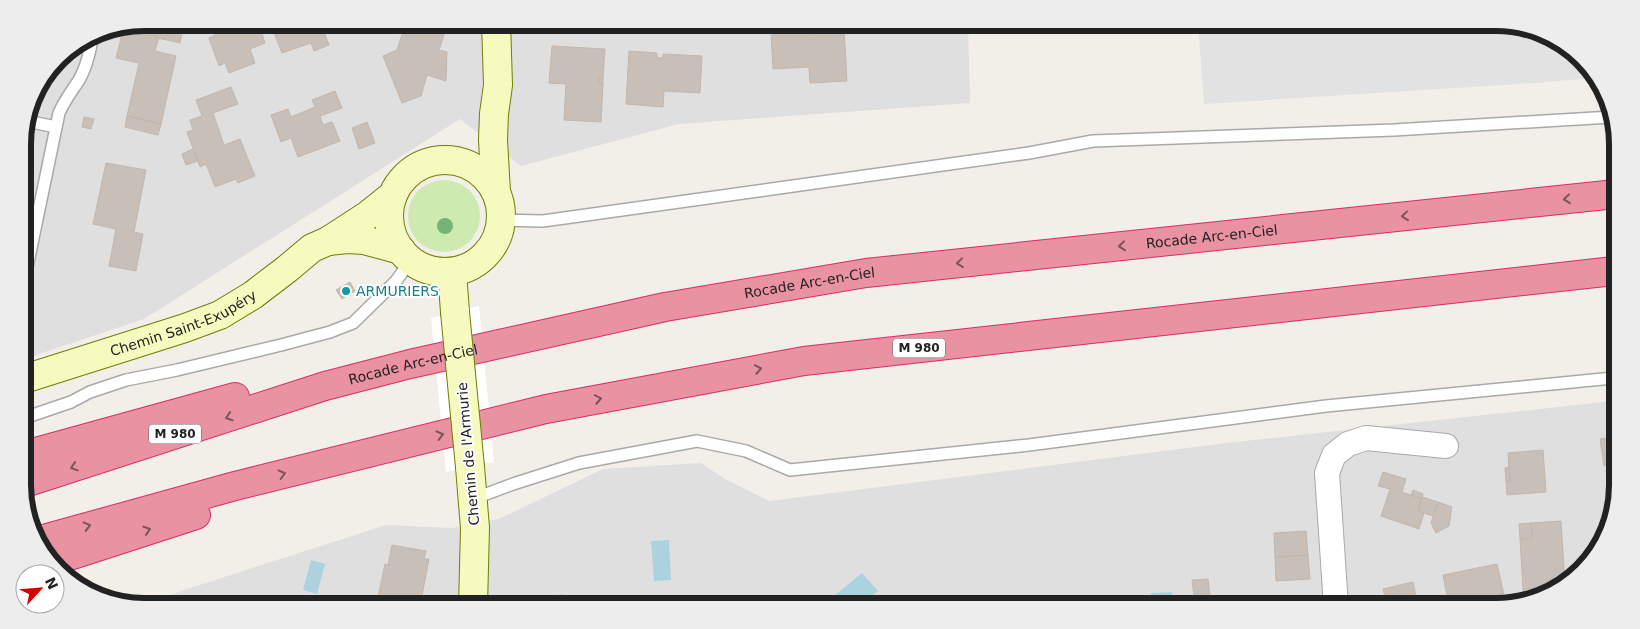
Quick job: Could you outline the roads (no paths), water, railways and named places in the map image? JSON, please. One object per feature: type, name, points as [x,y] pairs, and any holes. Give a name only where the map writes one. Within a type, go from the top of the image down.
[{"type":"highway","name":"Rocade Arc-en-Ciel","points":[[31,481],[325,386],[410,364],[665,308],[866,273],[1609,195]]},
{"type":"highway","name":"M 980","points":[[45,539],[235,486],[546,409],[804,361],[1609,272]]},
{"type":"highway","points":[[31,453],[285,383],[325,386]]},
{"type":"highway","points":[[59,559],[205,511],[235,486]]},
{"type":"street","points":[[496,31],[498,86],[494,114],[496,192]]},
{"type":"street","points":[[452,160],[470,148],[482,135],[494,114]]},
{"type":"street","points":[[437,160],[452,160],[465,163],[478,170],[496,192],[501,205],[501,220],[497,239],[486,255],[470,266],[452,272],[437,272],[423,267],[406,255],[394,238],[390,224],[389,209],[393,195],[400,182],[410,172],[423,164],[437,160]]},
{"type":"street","name":"Chemin Saint-Exupéry","points":[[31,377],[185,328],[220,314],[253,294],[312,248],[328,241],[368,215],[393,195]]},
{"type":"street","name":"Chemin Saint-Exupéry","points":[[328,241],[364,240],[406,255]]},
{"type":"street","name":"Chemin de l'Armurie","points":[[452,272],[454,312],[475,528],[473,598]]},
{"type":"street","points":[[1335,598],[1327,473],[1334,455],[1348,444],[1366,438],[1446,446]]},
{"type":"lane","points":[[31,248],[59,113],[65,99],[80,79],[90,45]]},
{"type":"lane","points":[[501,220],[544,221],[1029,153],[1092,141],[1394,130],[1605,117]]},
{"type":"lane","points":[[34,122],[56,127]]},
{"type":"lane","points":[[31,416],[126,380],[281,345],[330,332],[353,323],[396,281],[406,255]]},
{"type":"lane","points":[[473,499],[579,463],[698,441],[746,451],[790,470],[1029,445],[1326,406],[1609,378]]},
{"type":"water","points":[[669,540],[671,580],[654,581],[651,541]]},
{"type":"water","points":[[311,560],[325,564],[317,594],[303,590]]},
{"type":"water","points":[[862,573],[878,591],[870,598],[831,598]]},
{"type":"water","points":[[1172,592],[1172,598],[1151,598],[1151,593]]},
{"type":"place","name":"ARMURIERS","points":[[346,291]]}]
